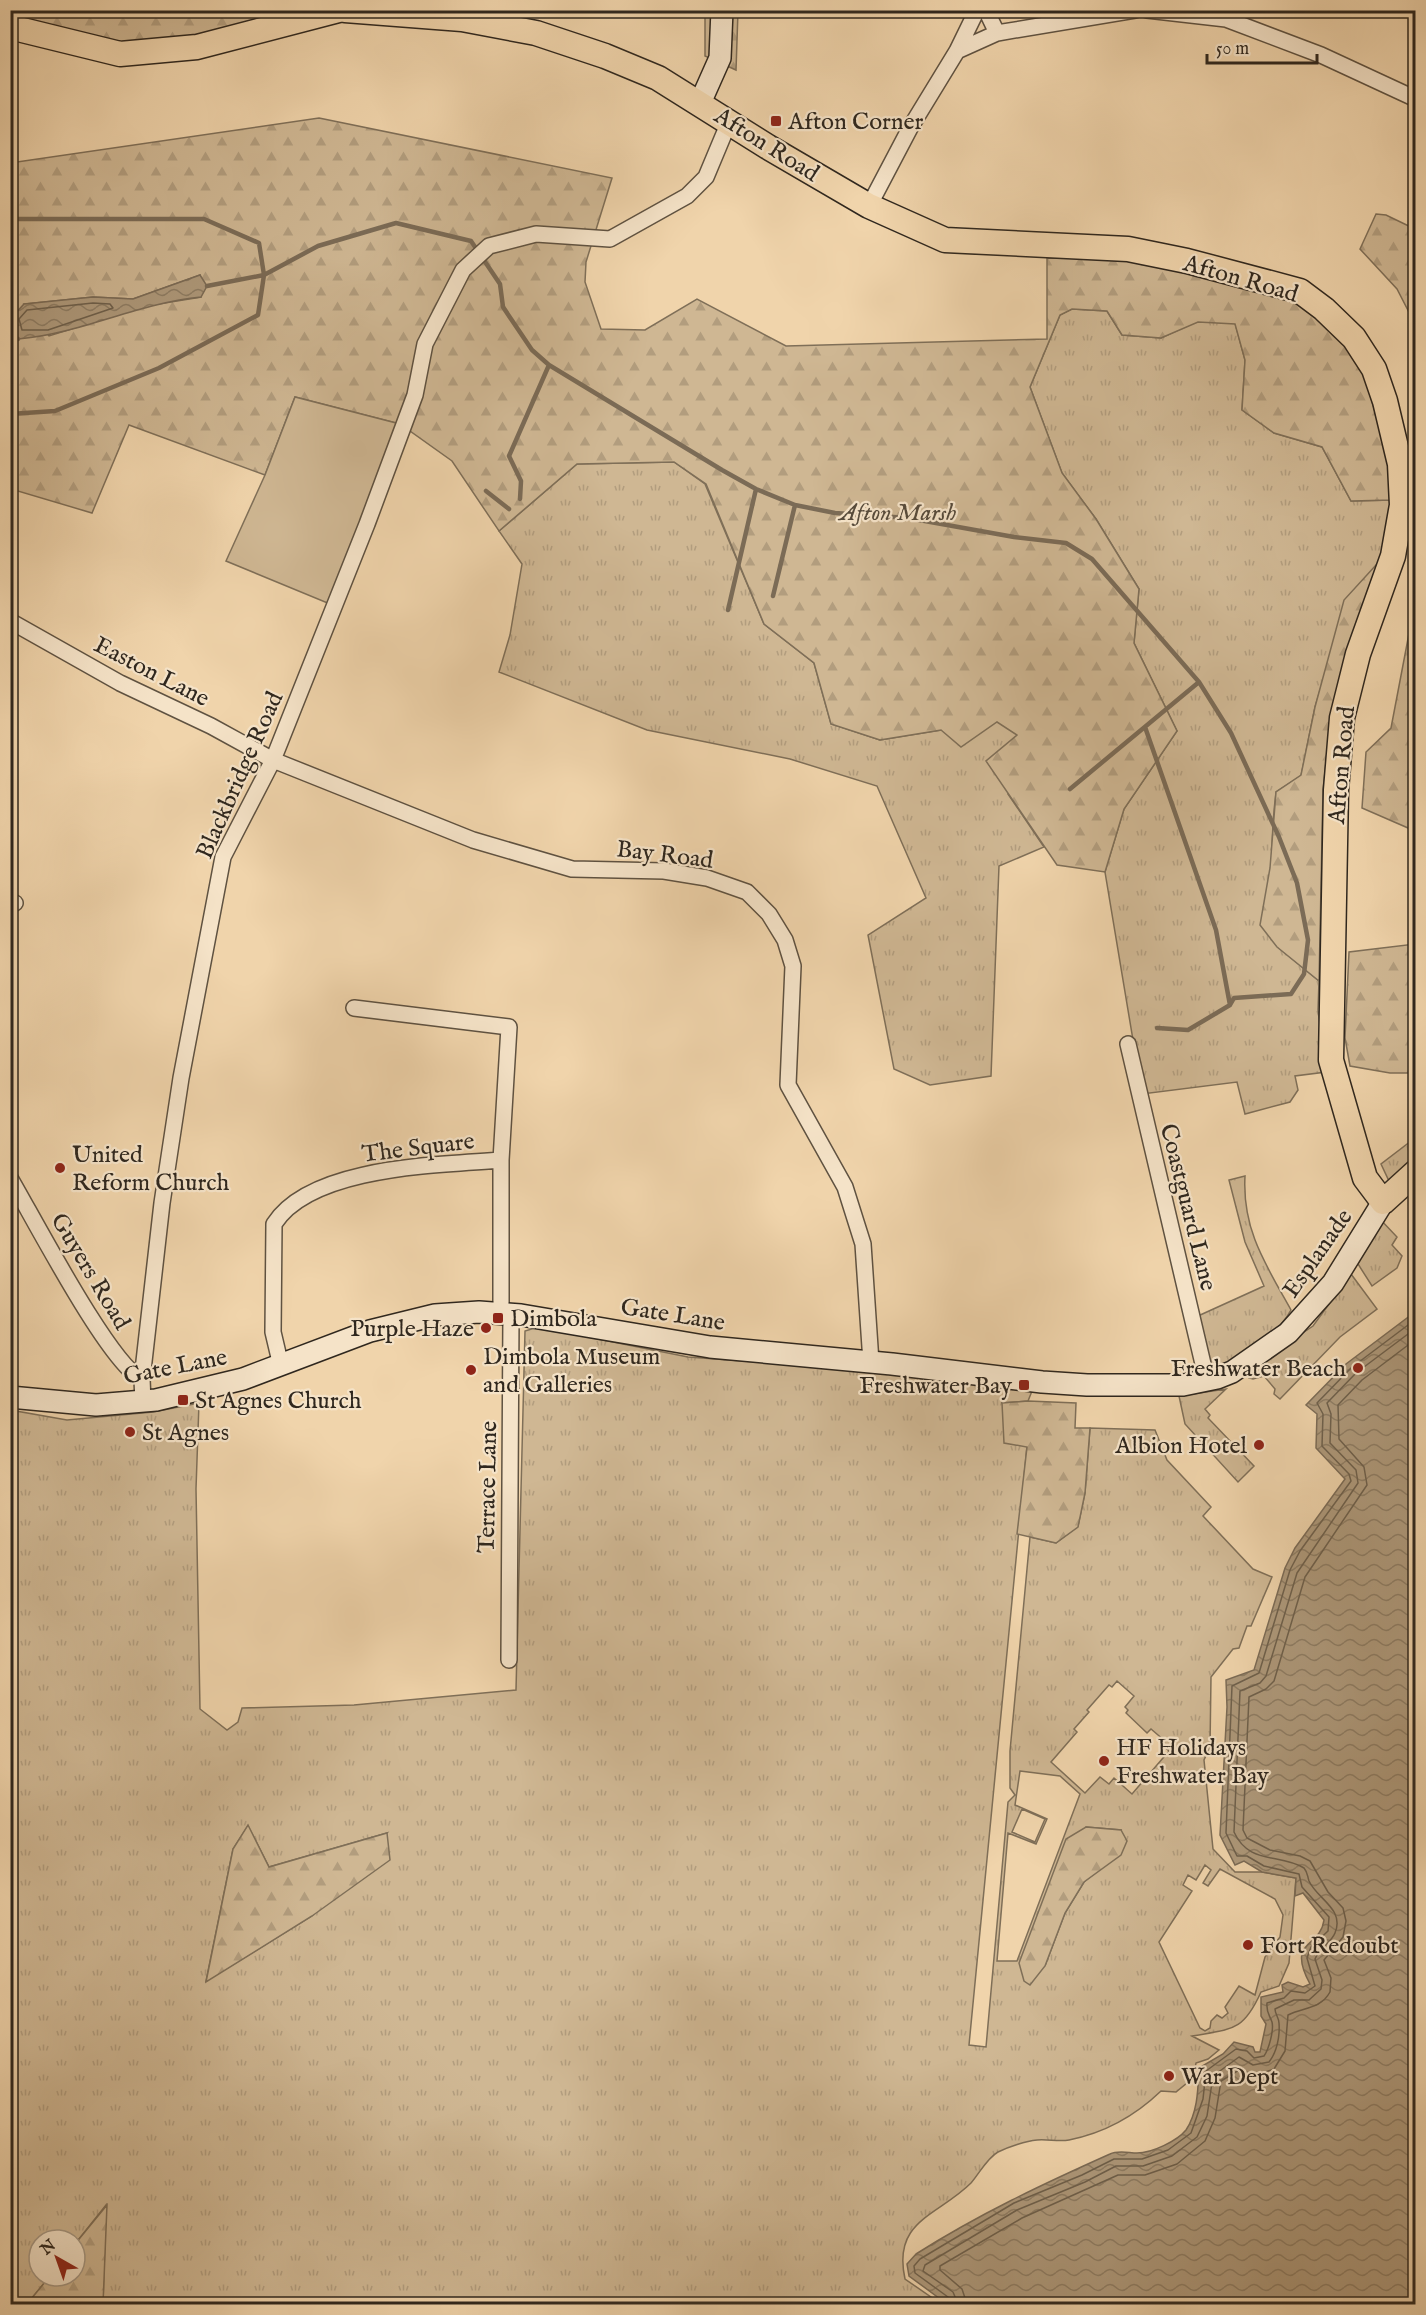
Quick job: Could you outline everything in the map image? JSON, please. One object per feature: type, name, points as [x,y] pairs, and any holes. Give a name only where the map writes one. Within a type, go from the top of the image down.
[{"type":"main road","points":[[10,27],[120,54],[198,46],[339,10]]},
{"type":"main road","name":"Afton Road","points":[[345,10],[462,19],[536,33],[632,66],[700,103],[869,206],[945,240],[1128,249],[1187,261],[1300,291],[1324,309],[1354,338],[1374,369],[1401,464],[1402,505],[1393,556],[1358,654],[1342,718],[1336,790],[1330,1038],[1334,1076],[1365,1178],[1383,1202]]},
{"type":"main road","points":[[1383,1202],[1416,1172]]},
{"type":"street","points":[[700,103],[720,58],[722,10]]},
{"type":"street","points":[[869,206],[909,128],[957,51],[977,10]]},
{"type":"street","points":[[986,10],[997,33]]},
{"type":"street","points":[[957,51],[997,33],[1135,10]]},
{"type":"street","points":[[1147,10],[1226,19],[1321,56],[1416,99]]},
{"type":"street","name":"Blackbridge Road","points":[[143,1402],[142,1379],[162,1203],[181,1078],[223,857],[273,760],[398,442],[415,395],[425,344],[468,265],[489,246],[536,234],[610,239],[687,196],[706,177],[729,122]]},
{"type":"street","name":"Easton Lane","points":[[10,621],[120,682],[211,726],[273,760]]},
{"type":"street","name":"Bay Road","points":[[273,760],[473,840],[572,869],[664,871],[707,878],[747,892],[770,914],[785,940],[793,966],[788,1085],[845,1187],[863,1244],[871,1362]]},
{"type":"street","points":[[354,1008],[509,1027],[501,1160]]},
{"type":"street","name":"Coastguard Lane","points":[[1128,1044],[1207,1381]]},
{"type":"street","name":"The Square","points":[[281,1366],[273,1332],[274,1224],[284,1209],[298,1200],[350,1178],[394,1168],[501,1160],[506,1313]]},
{"type":"street","name":"Guyers Road","points":[[10,1178],[120,1361],[142,1379]]},
{"type":"street","name":"Esplanade","points":[[1232,1372],[1288,1333],[1312,1310],[1351,1258],[1383,1202]]},
{"type":"street","name":"Gate Lane","points":[[10,1397],[96,1405],[143,1402],[228,1383],[281,1366],[342,1340],[402,1323],[457,1313],[506,1313],[710,1347],[1087,1385],[1173,1385],[1207,1381],[1232,1372]]},
{"type":"street","name":"Terrace Lane","points":[[506,1313],[509,1660]]},
{"type":"green space","points":[[10,11],[295,11],[195,35],[117,45],[11,18]]},
{"type":"green space","points":[[705,11],[738,11],[736,70],[705,56]]},
{"type":"green space","name":"Afton Marsh","points":[[319,118],[612,178],[586,262],[585,282],[601,329],[645,330],[697,299],[786,346],[1047,339],[1047,258],[1130,259],[1294,301],[1319,316],[1348,347],[1363,369],[1389,462],[1393,500],[1351,501],[1322,447],[1274,433],[1242,410],[1245,360],[1235,324],[1198,322],[1161,338],[1122,335],[1107,311],[1072,309],[1060,315],[1030,387],[1062,473],[1096,519],[1139,589],[1134,643],[1177,731],[1124,809],[1105,872],[1057,865],[986,761],[1017,735],[997,722],[961,747],[941,730],[880,740],[831,724],[814,663],[764,624],[706,484],[674,462],[577,464],[499,531],[452,461],[400,424],[295,397],[265,475],[129,425],[92,513],[11,489],[10,302],[16,290],[11,270],[11,160],[17,162]],"holes":[[[200,275],[201,297],[146,306],[49,336],[24,304],[93,297],[133,299]]]},
{"type":"green space","points":[[1376,214],[1386,215],[1415,229],[1415,324],[1397,289],[1360,249]]},
{"type":"green space","points":[[1072,309],[1107,311],[1122,335],[1161,338],[1198,321],[1235,323],[1245,360],[1242,410],[1274,433],[1322,447],[1351,501],[1393,500],[1387,553],[1328,664],[1315,707],[1301,776],[1276,792],[1272,870],[1278,947],[1319,981],[1318,1010],[1326,1072],[1295,1076],[1298,1090],[1290,1102],[1245,1114],[1237,1082],[1142,1094],[1105,872],[1124,809],[1177,731],[1134,643],[1139,589],[1096,519],[1062,473],[1030,387],[1060,315]]},
{"type":"green space","points":[[295,397],[400,424],[330,604],[226,561],[265,475]]},
{"type":"green space","points":[[674,462],[705,484],[764,624],[814,663],[831,724],[880,740],[997,721],[1018,734],[1008,794],[1044,847],[999,866],[991,1076],[930,1085],[894,1069],[868,935],[926,898],[877,786],[790,759],[647,730],[499,672],[510,635],[522,564],[499,531],[577,464]]},
{"type":"green space","points":[[1387,553],[1331,716],[1323,790],[1319,981],[1277,947],[1260,925],[1270,868],[1276,792],[1301,775],[1315,707],[1344,600]]},
{"type":"green space","points":[[1415,620],[1415,831],[1362,808],[1366,752],[1391,728],[1411,623]]},
{"type":"green space","points":[[1415,944],[1415,1073],[1390,1073],[1350,1066],[1345,1038],[1349,952]]},
{"type":"green space","points":[[1415,1138],[1415,1162],[1389,1181],[1381,1164]]},
{"type":"green space","points":[[1245,1176],[1247,1213],[1252,1230],[1265,1262],[1291,1310],[1267,1338],[1245,1353],[1211,1369],[1198,1316],[1264,1286],[1245,1242],[1229,1180]]},
{"type":"green space","points":[[1379,1218],[1397,1237],[1392,1245],[1402,1256],[1397,1268],[1372,1286],[1358,1264]]},
{"type":"green space","points":[[1351,1274],[1377,1309],[1340,1337],[1280,1399],[1274,1394],[1275,1389],[1264,1376],[1249,1378],[1250,1368],[1313,1326]]},
{"type":"green space","points":[[538,1327],[688,1357],[856,1369],[1034,1386],[1028,1401],[1002,1403],[1027,1446],[969,2045],[986,2047],[1008,1802],[1015,1795],[1010,1788],[1010,1751],[1030,1537],[1056,1543],[1078,1526],[1085,1493],[1090,1428],[1155,1430],[1167,1460],[1211,1507],[1203,1516],[1253,1569],[1272,1577],[1251,1626],[1247,1626],[1239,1648],[1233,1649],[1211,1677],[1210,1747],[1204,1760],[1213,1849],[1235,1872],[1262,1872],[1296,1878],[1289,1963],[1279,1986],[1261,1992],[1255,2005],[1242,2022],[1227,2030],[1192,2036],[1219,2050],[1208,2059],[1196,2063],[1193,2078],[1176,2092],[1161,2091],[1141,2108],[1119,2122],[1095,2133],[1065,2141],[1041,2140],[1017,2144],[998,2152],[971,2183],[921,2221],[911,2231],[905,2244],[903,2259],[905,2279],[941,2304],[103,2304],[106,2205],[87,2229],[27,2228],[27,2288],[40,2288],[27,2304],[11,2304],[10,1410],[67,1420],[153,1412],[199,1403],[196,1489],[200,1709],[227,1730],[238,1722],[242,1708],[354,1705],[516,1690],[525,1331]],"holes":[[[1117,1681],[1134,1696],[1125,1707],[1128,1710],[1126,1713],[1147,1733],[1151,1729],[1165,1741],[1162,1745],[1169,1751],[1132,1794],[1114,1778],[1109,1784],[1100,1777],[1085,1793],[1051,1762],[1077,1732],[1074,1729],[1089,1712],[1087,1710],[1109,1685],[1112,1687]],[[1020,1771],[1060,1776],[1080,1794],[1017,1961],[997,1961],[1008,1833],[1036,1844],[1047,1819],[1015,1805]],[[1022,1809],[1045,1819],[1035,1842],[1012,1832]],[[248,1826],[269,1867],[387,1833],[312,1916],[206,1981],[233,1849]],[[1086,1827],[1121,1830],[1101,1868],[1084,1882],[1065,1913],[1045,1966]],[[1205,1865],[1211,1870],[1203,1883],[1208,1886],[1220,1869],[1275,1899],[1283,1915],[1280,1937],[1265,1957],[1255,1995],[1239,1986],[1225,2007],[1228,2013],[1222,2018],[1217,2015],[1211,2021],[1210,2028],[1205,2031],[1200,2028],[1159,1942],[1192,1891],[1183,1885],[1188,1875],[1196,1880]]]},
{"type":"green space","points":[[1226,1389],[1205,1409],[1210,1415],[1208,1418],[1254,1466],[1238,1482],[1185,1424],[1179,1396]]},
{"type":"green space","points":[[1028,1401],[1076,1403],[1075,1428],[1090,1428],[1085,1493],[1078,1527],[1056,1543],[1017,1534],[1027,1447],[1004,1443],[1002,1403]]},
{"type":"green space","points":[[248,1825],[269,1867],[387,1833],[390,1860],[312,1916],[206,1982],[233,1849]]},
{"type":"green space","points":[[1086,1827],[1121,1830],[1127,1841],[1121,1855],[1084,1882],[1065,1913],[1045,1966],[1030,1985],[1024,1981],[1019,1963],[1066,1839]]},
{"type":"green space","points":[[107,2205],[103,2304],[27,2304],[40,2288],[87,2288],[87,2229]]},
{"type":"water","points":[[200,275],[207,286],[201,297],[155,305],[64,331],[18,339],[12,317],[24,304],[93,297],[133,299]]},
{"type":"water","points":[[1415,1312],[1415,2304],[947,2304],[909,2276],[907,2264],[916,2254],[1011,2200],[1110,2154],[1150,2151],[1177,2138],[1186,2130],[1193,2116],[1197,2100],[1199,2068],[1223,2054],[1234,2042],[1253,2047],[1255,2052],[1260,2052],[1266,2024],[1261,2016],[1261,1997],[1283,1992],[1282,1985],[1288,1982],[1303,1987],[1310,1984],[1304,1970],[1303,1952],[1317,1936],[1324,1920],[1303,1893],[1295,1896],[1296,1878],[1262,1872],[1244,1861],[1235,1865],[1220,1835],[1227,1707],[1226,1680],[1254,1670],[1285,1568],[1295,1548],[1345,1479],[1316,1448],[1317,1414],[1306,1405],[1346,1364]]},
{"type":"waterway","points":[[10,219],[204,219],[259,243],[264,275],[258,315],[159,368],[55,411],[10,414]]},
{"type":"waterway","points":[[207,286],[264,275],[318,246],[396,223],[471,241],[500,284],[503,307],[532,350],[549,365],[756,489],[795,505],[835,513],[908,518],[1014,537],[1066,543],[1092,559],[1199,682],[1231,733],[1279,837],[1297,883],[1308,940],[1304,974],[1291,994],[1234,998],[1230,1005],[1188,1030],[1157,1028]]},
{"type":"waterway","points":[[10,309],[12,317]]},
{"type":"waterway","points":[[10,338],[18,339]]},
{"type":"waterway","points":[[520,499],[521,481],[509,456],[549,365]]},
{"type":"waterway","points":[[728,610],[756,489]]},
{"type":"waterway","points":[[486,491],[509,509]]},
{"type":"waterway","points":[[773,596],[795,505]]},
{"type":"waterway","points":[[1070,789],[1199,682]]},
{"type":"waterway","points":[[1145,727],[1216,930],[1230,1005]]},
{"type":"place","name":"Afton Corner","points":[[776,121]]},
{"type":"place","name":"United Reform Church","points":[[60,1168]]},
{"type":"place","name":"Dimbola","points":[[498,1318]]},
{"type":"place","name":"Purple Haze","points":[[486,1328]]},
{"type":"place","name":"Freshwater Beach","points":[[1358,1368]]},
{"type":"place","name":"Dimbola Museum and Galleries","points":[[471,1370]]},
{"type":"place","name":"Freshwater Bay","points":[[1024,1385]]},
{"type":"place","name":"St Agnes Church","points":[[183,1400]]},
{"type":"place","name":"St Agnes","points":[[130,1432]]},
{"type":"place","name":"Albion Hotel","points":[[1259,1445]]},
{"type":"place","name":"HF Holidays Freshwater Bay","points":[[1104,1761]]},
{"type":"place","name":"Fort Redoubt","points":[[1248,1945]]},
{"type":"place","name":"War Dept","points":[[1169,2076]]}]
